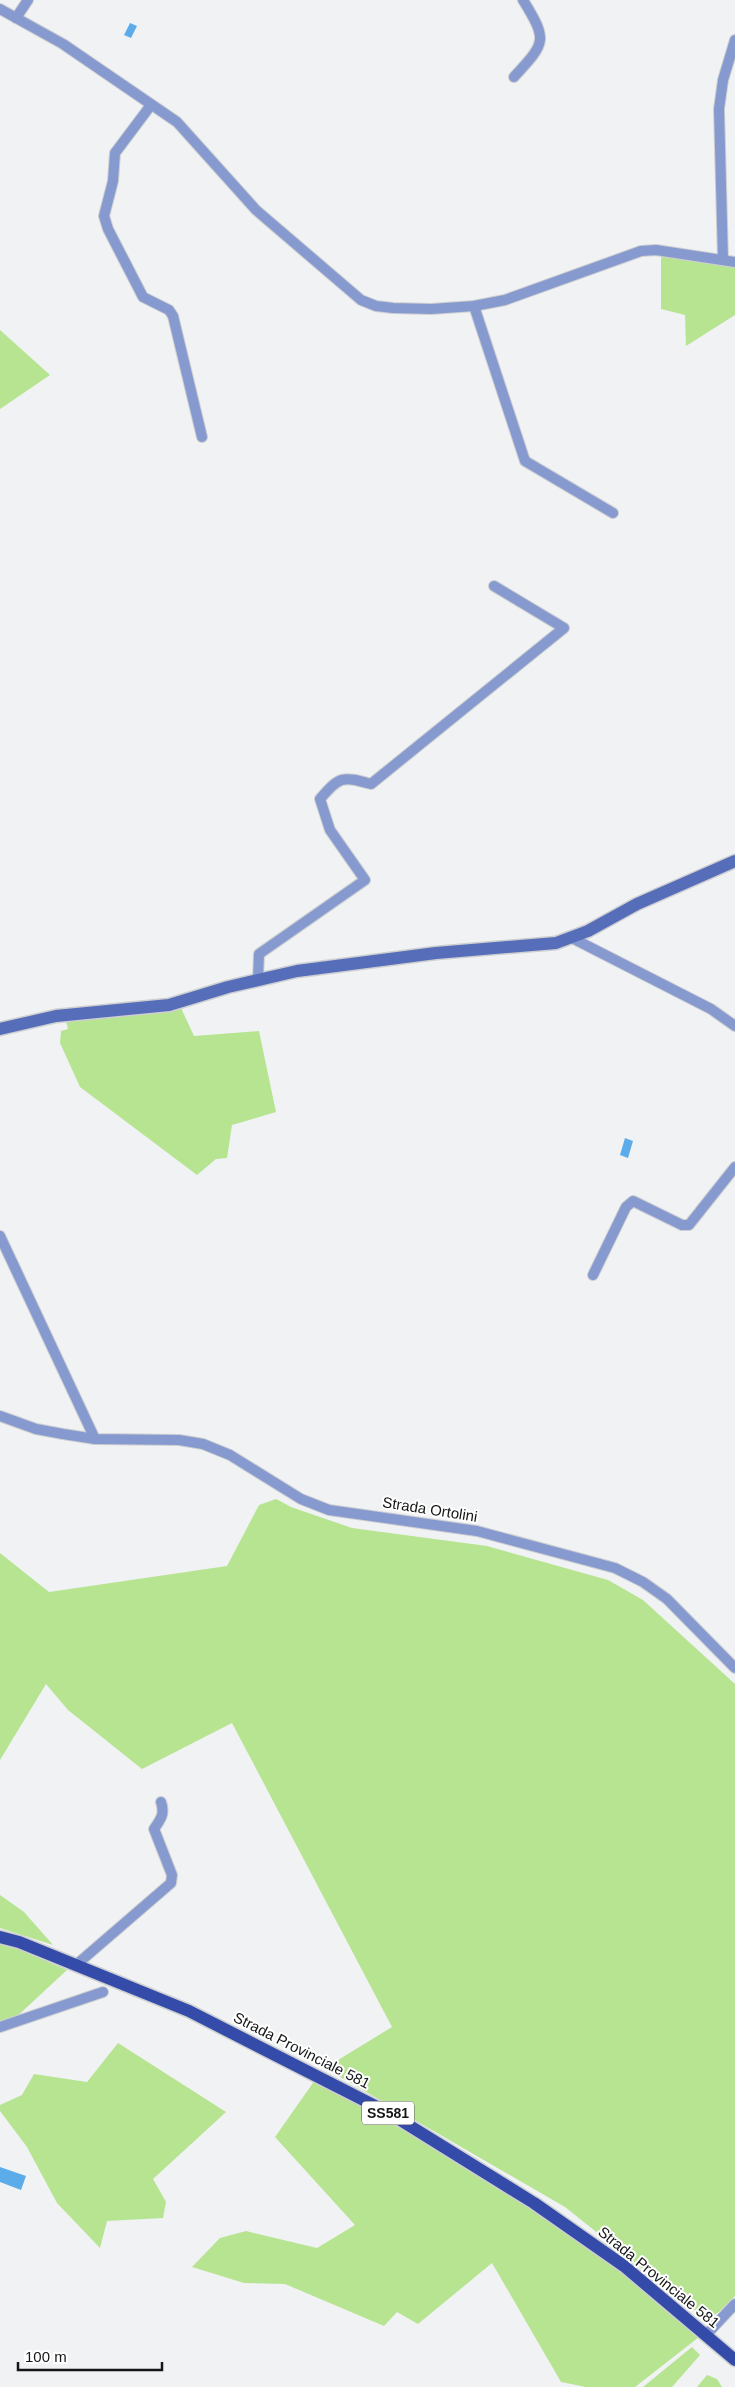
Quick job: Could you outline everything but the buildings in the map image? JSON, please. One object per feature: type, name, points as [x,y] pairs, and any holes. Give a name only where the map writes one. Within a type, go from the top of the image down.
[{"type":"main road","points":[[0,1029],[56,1016],[170,1005],[258,979],[360,962],[520,948],[556,943],[572,938],[637,904],[735,861]]},
{"type":"main road","name":"Strada Provinciale 581","points":[[0,1937],[19,1942],[189,2011],[389,2113],[542,2208],[624,2266],[735,2360]]},
{"type":"street","points":[[16,18],[28,0]]},
{"type":"street","points":[[514,77],[532,57],[540,43],[541,30],[523,0]]},
{"type":"street","points":[[0,9],[63,44],[177,122],[256,210],[361,300],[376,306],[430,309],[474,306],[504,300],[641,251],[656,250],[735,262]]},
{"type":"street","points":[[723,260],[719,109],[723,80],[735,40]]},
{"type":"street","points":[[151,105],[115,153],[113,181],[104,216],[108,229],[143,297],[169,310],[173,316],[202,437]]},
{"type":"street","points":[[474,306],[525,461],[613,513]]},
{"type":"street","points":[[258,979],[259,954],[365,880],[330,830],[320,799],[335,782],[346,777],[371,784],[564,628],[494,586]]},
{"type":"street","points":[[572,938],[711,1009],[735,1026]]},
{"type":"street","points":[[593,1275],[626,1207],[632,1201],[682,1226],[689,1225],[735,1167]]},
{"type":"street","points":[[0,1236],[95,1438]]},
{"type":"street","name":"Strada Ortolini","points":[[0,1416],[36,1428],[95,1438],[167,1439],[202,1444],[230,1455],[301,1498],[329,1510],[477,1532],[615,1568],[643,1582],[667,1599],[735,1668]]},
{"type":"street","points":[[76,1965],[171,1883],[172,1875],[154,1829],[163,1815],[164,1810],[161,1802]]},
{"type":"street","points":[[0,2027],[103,1992]]},
{"type":"street","points":[[706,2335],[735,2304]]},
{"type":"green space","points":[[661,255],[735,265],[735,315],[686,346],[685,315],[661,309]]},
{"type":"green space","points":[[0,330],[50,375],[0,409]]},
{"type":"green space","points":[[181,1008],[194,1036],[259,1031],[276,1112],[232,1125],[227,1158],[216,1159],[197,1175],[80,1087],[60,1043],[61,1031],[68,1029],[66,1021]]},
{"type":"green space","points":[[276,1499],[291,1507],[352,1528],[487,1546],[608,1580],[643,1600],[735,1684],[735,2296],[719,2312],[707,2319],[565,2207],[325,2068],[392,2027],[232,1723],[142,1769],[68,1710],[46,1684],[0,1760],[0,1553],[49,1592],[227,1566],[259,1505]]},
{"type":"green space","points":[[0,1895],[24,1912],[53,1945],[0,1928]]},
{"type":"green space","points":[[0,1941],[67,1970],[13,2020],[0,2023]]},
{"type":"green space","points":[[118,2043],[226,2112],[153,2179],[166,2202],[163,2218],[107,2221],[100,2248],[57,2203],[27,2147],[0,2111],[0,2105],[22,2095],[34,2074],[87,2082]]},
{"type":"green space","points":[[315,2080],[460,2162],[571,2230],[699,2337],[635,2387],[586,2387],[561,2382],[492,2263],[418,2324],[397,2312],[384,2326],[285,2284],[244,2283],[192,2267],[220,2238],[246,2231],[317,2248],[355,2225],[275,2137]]},
{"type":"green space","points":[[692,2347],[700,2355],[672,2387],[643,2387]]},
{"type":"green space","points":[[707,2375],[717,2379],[722,2387],[697,2387]]},
{"type":"water","points":[[130,23],[137,26],[131,38],[124,35]]},
{"type":"water","points":[[625,1138],[633,1141],[628,1158],[620,1155]]},
{"type":"water","points":[[0,2167],[26,2176],[21,2190],[0,2182]]}]
